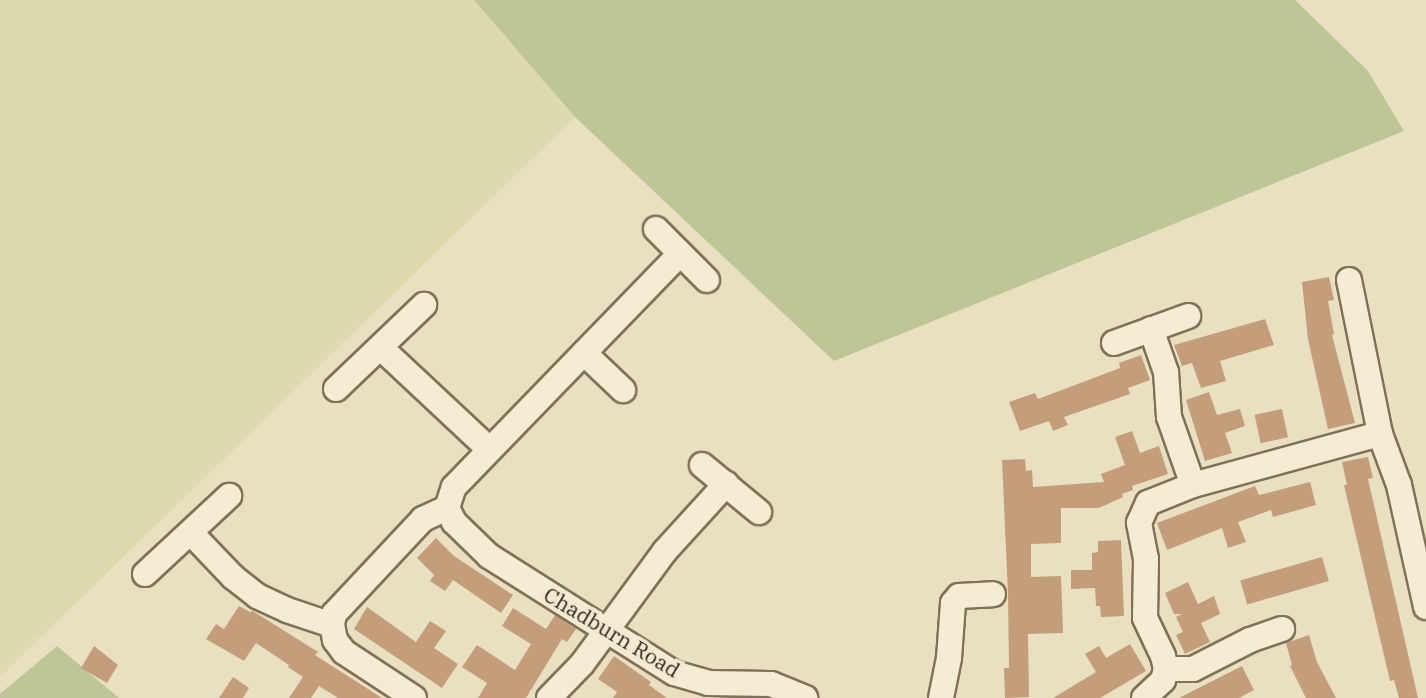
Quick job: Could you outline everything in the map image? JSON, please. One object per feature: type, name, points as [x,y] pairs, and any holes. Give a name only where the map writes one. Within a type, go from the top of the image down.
[{"type":"street","points":[[656,229],[707,280]]},
{"type":"street","points":[[414,698],[344,652],[335,640],[332,625],[334,614],[423,519],[447,508],[454,487],[680,254]]},
{"type":"street","points":[[1349,280],[1380,434],[1398,485],[1426,607]]},
{"type":"street","points":[[336,389],[424,305]]},
{"type":"street","points":[[1114,343],[1188,316]]},
{"type":"street","points":[[1151,329],[1166,372],[1169,417],[1193,485]]},
{"type":"street","points":[[381,348],[489,449]]},
{"type":"street","points":[[584,352],[623,390]]},
{"type":"street","points":[[1144,698],[1163,680],[1166,669],[1163,656],[1145,618],[1146,559],[1139,523],[1148,503],[1193,485],[1380,434]]},
{"type":"street","points":[[702,465],[759,512]]},
{"type":"street","points":[[549,698],[582,664],[665,551],[726,484]]},
{"type":"street","points":[[145,574],[229,496]]},
{"type":"street","name":"Chadburn Road","points":[[447,508],[454,522],[489,556],[605,632],[674,673],[708,683],[771,684],[805,698]]},
{"type":"street","points":[[191,533],[233,577],[257,596],[287,610],[332,625]]},
{"type":"street","points":[[941,698],[949,658],[953,603],[959,596],[993,594]]},
{"type":"street","points":[[1166,669],[1193,670],[1241,644],[1282,629]]},
{"type":"shaded area","points":[[0,0],[474,0],[575,117],[0,677]]},
{"type":"green space","points":[[474,0],[1295,0],[1368,71],[1404,131],[834,361],[575,117]]},
{"type":"green space","points":[[57,646],[119,698],[0,698],[0,694]]},
{"type":"building","points":[[1329,277],[1334,300],[1328,301],[1334,334],[1332,335],[1355,423],[1328,429],[1308,339],[1302,282]]},
{"type":"building","points":[[1265,319],[1274,345],[1220,361],[1226,381],[1201,388],[1192,363],[1182,366],[1174,345]]},
{"type":"building","points":[[1141,355],[1150,380],[1128,388],[1130,394],[1064,417],[1068,425],[1053,431],[1049,421],[1020,431],[1009,402],[1035,393],[1038,399],[1120,368],[1119,363]]},
{"type":"building","points":[[1209,392],[1217,415],[1240,409],[1245,426],[1225,433],[1232,453],[1205,461],[1186,400]]},
{"type":"building","points":[[1282,409],[1288,437],[1261,443],[1255,415]]},
{"type":"building","points":[[1132,431],[1140,453],[1159,446],[1168,474],[1132,486],[1133,490],[1122,494],[1123,497],[1099,508],[1061,508],[1061,543],[1031,544],[1031,577],[1061,576],[1063,633],[1028,634],[1029,697],[1005,698],[1004,668],[1009,668],[1002,460],[1025,459],[1026,471],[1032,470],[1033,487],[1104,482],[1101,474],[1125,465],[1115,437]]},
{"type":"building","points":[[1368,457],[1373,478],[1368,479],[1418,698],[1399,698],[1394,680],[1390,681],[1344,485],[1347,485],[1342,462]]},
{"type":"building","points":[[1310,482],[1316,505],[1273,517],[1271,510],[1238,522],[1246,542],[1228,548],[1222,528],[1167,550],[1157,523],[1255,486],[1259,495]]},
{"type":"building","points":[[436,538],[454,556],[513,595],[501,613],[453,580],[445,591],[430,581],[434,575],[417,558]]},
{"type":"building","points":[[1121,540],[1124,616],[1101,617],[1100,606],[1096,606],[1095,588],[1071,589],[1071,570],[1092,570],[1092,553],[1098,552],[1098,541]]},
{"type":"building","points":[[1322,557],[1329,581],[1247,604],[1240,580]]},
{"type":"building","points":[[1188,582],[1198,604],[1214,596],[1220,614],[1201,623],[1210,642],[1185,654],[1176,635],[1183,632],[1176,617],[1182,614],[1174,614],[1165,593]]},
{"type":"building","points":[[239,606],[253,611],[318,652],[315,655],[382,698],[338,698],[319,686],[311,698],[289,698],[303,677],[288,667],[289,665],[256,643],[244,661],[206,639],[216,624],[224,629]]},
{"type":"building","points":[[367,607],[416,642],[430,621],[446,631],[434,648],[458,664],[442,688],[354,629]]},
{"type":"building","points":[[513,608],[546,629],[555,615],[576,629],[567,642],[562,639],[526,698],[478,698],[487,683],[462,667],[477,645],[515,670],[531,644],[502,626]]},
{"type":"building","points":[[1309,635],[1317,662],[1336,698],[1306,698],[1290,666],[1292,665],[1286,643]]},
{"type":"building","points":[[1130,644],[1146,671],[1100,698],[1053,698],[1096,672],[1085,654],[1099,646],[1106,658]]},
{"type":"building","points":[[94,646],[118,665],[107,683],[81,668]]},
{"type":"building","points":[[614,656],[651,682],[649,685],[667,698],[613,698],[617,692],[598,679]]},
{"type":"building","points":[[1242,666],[1254,690],[1239,698],[1179,698]]},
{"type":"building","points":[[233,677],[249,688],[243,698],[219,698]]}]
